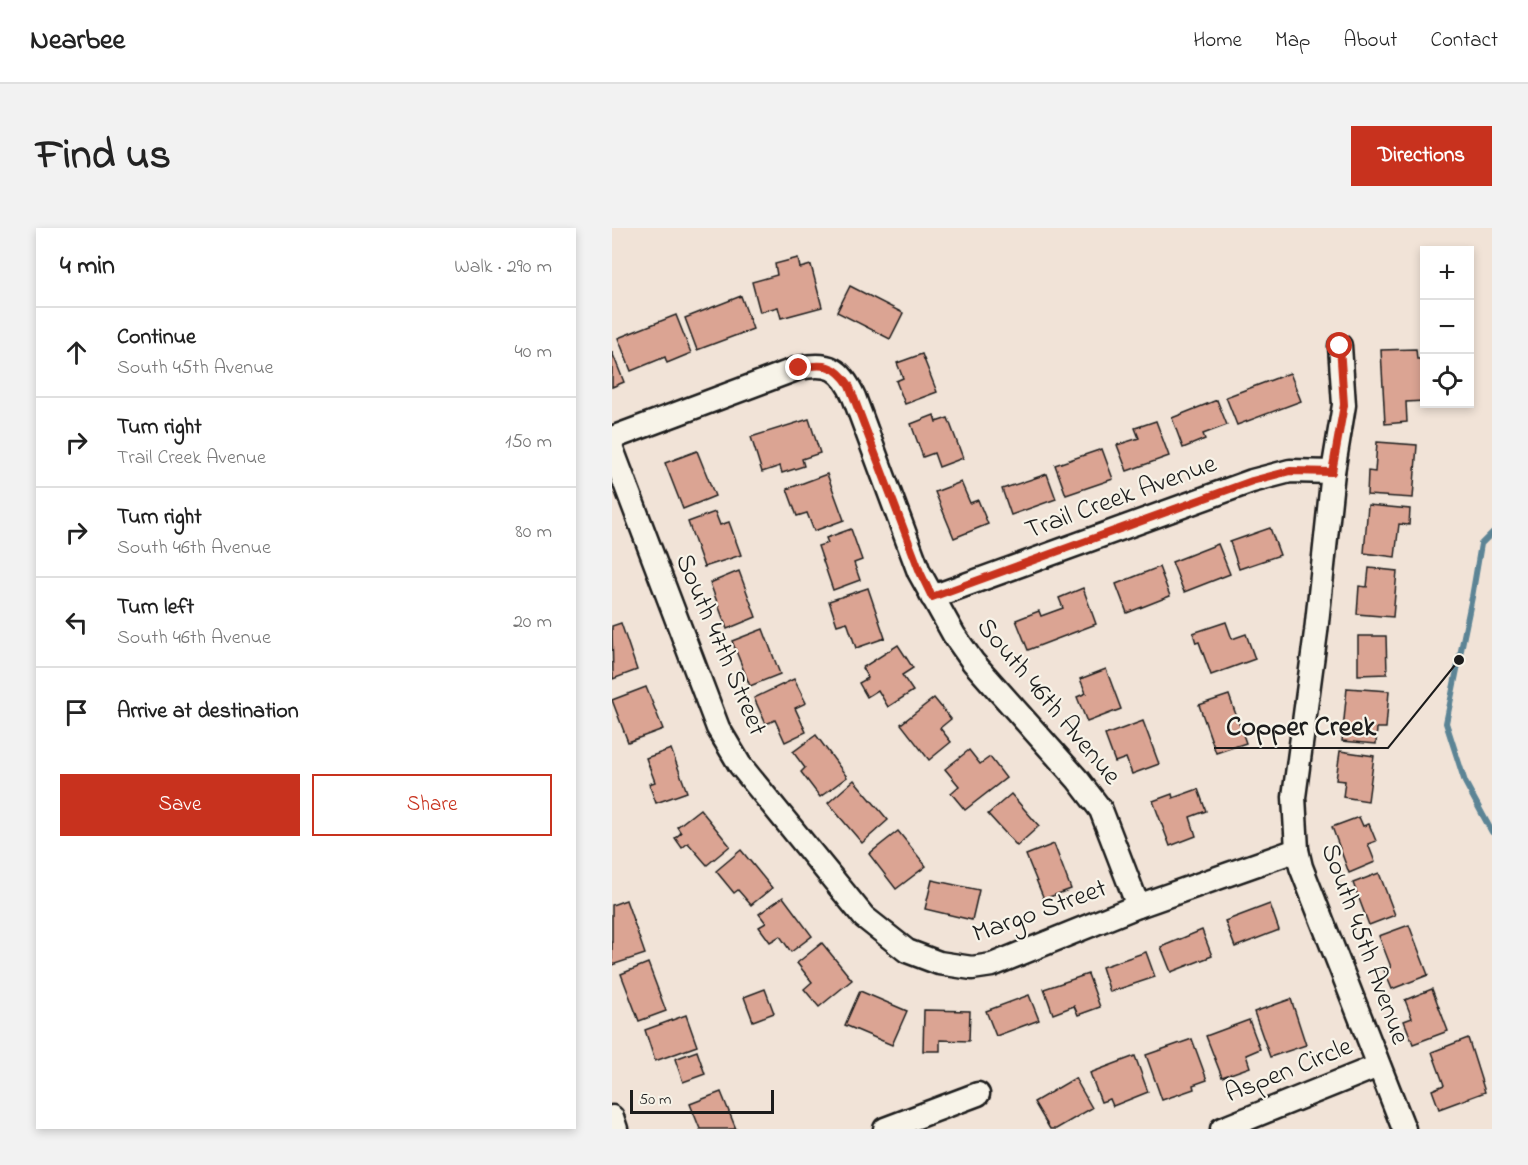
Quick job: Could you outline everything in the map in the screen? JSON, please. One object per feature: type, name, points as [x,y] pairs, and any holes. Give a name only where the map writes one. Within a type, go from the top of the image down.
[{"type":"street","name":"South 45th Avenue","points":[[1340,346],[1344,405],[1332,472],[1316,632],[1294,797],[1297,850],[1301,867],[1404,1129]]},
{"type":"street","name":"South 46th Avenue","points":[[612,438],[799,368],[816,364],[829,367],[841,374],[854,397],[920,572],[932,597],[954,636],[973,662],[1078,780],[1101,810],[1138,906]]},
{"type":"street","name":"South 47th Street","points":[[612,449],[718,728],[740,765],[806,846]]},
{"type":"street","name":"Trail Creek Avenue","points":[[932,597],[1252,481],[1290,471],[1332,472]]},
{"type":"street","name":"Margo Street","points":[[806,846],[864,917],[907,951],[939,963],[972,968],[992,965],[1138,906],[1297,850]]},
{"type":"street","name":"Aspen Circle","points":[[1222,1129],[1378,1066]]},
{"type":"street","points":[[885,1129],[978,1094]]},
{"type":"street","points":[[612,1117],[616,1129]]},
{"type":"building","points":[[798,258],[800,268],[811,265],[822,307],[781,318],[778,307],[760,312],[752,282],[777,275],[775,264]]},
{"type":"building","points":[[850,286],[903,313],[890,339],[837,312]]},
{"type":"building","points":[[741,296],[753,329],[697,350],[685,318]]},
{"type":"building","points":[[676,315],[691,353],[667,363],[665,357],[631,371],[618,338]]},
{"type":"building","points":[[1416,349],[1417,359],[1420,359],[1420,401],[1406,402],[1407,422],[1385,424],[1381,350]]},
{"type":"building","points":[[612,352],[624,382],[612,387]]},
{"type":"building","points":[[922,354],[937,392],[905,404],[896,381],[903,378],[897,363]]},
{"type":"building","points":[[1290,373],[1301,401],[1237,425],[1226,397]]},
{"type":"building","points":[[1217,400],[1227,425],[1203,434],[1205,439],[1183,448],[1172,418]]},
{"type":"building","points":[[934,415],[936,422],[948,418],[963,458],[939,467],[934,453],[923,457],[911,424]]},
{"type":"building","points":[[809,419],[820,453],[802,459],[804,466],[782,473],[780,466],[762,472],[751,437]]},
{"type":"building","points":[[1156,421],[1169,456],[1127,471],[1117,445],[1139,438],[1135,428]]},
{"type":"building","points":[[1377,442],[1417,445],[1413,498],[1367,495],[1368,471],[1375,472]]},
{"type":"building","points":[[1102,449],[1113,479],[1066,495],[1055,465]]},
{"type":"building","points":[[697,451],[715,496],[683,509],[665,463]]},
{"type":"building","points":[[827,474],[844,520],[814,531],[807,513],[797,516],[787,489]]},
{"type":"building","points":[[1047,474],[1056,499],[1011,515],[1002,489]]},
{"type":"building","points":[[961,482],[970,503],[978,500],[988,524],[954,538],[935,492]]},
{"type":"building","points":[[1368,505],[1410,509],[1409,525],[1399,524],[1395,557],[1364,553]]},
{"type":"building","points":[[715,512],[720,525],[729,522],[741,555],[704,567],[688,522]]},
{"type":"building","points":[[1270,528],[1280,555],[1239,569],[1230,542]]},
{"type":"building","points":[[851,529],[862,560],[854,563],[860,580],[833,590],[818,546],[828,543],[826,538]]},
{"type":"building","points":[[1218,544],[1230,574],[1184,592],[1172,562]]},
{"type":"building","points":[[1159,567],[1170,596],[1127,613],[1116,584]]},
{"type":"building","points":[[1369,568],[1397,571],[1393,617],[1357,614],[1359,586],[1367,587]]},
{"type":"building","points":[[739,571],[756,617],[727,629],[710,583]]},
{"type":"building","points":[[868,588],[885,638],[856,648],[847,622],[837,625],[829,601]]},
{"type":"building","points":[[1083,588],[1096,624],[1028,650],[1016,620],[1039,611],[1041,616],[1063,608],[1059,598]]},
{"type":"building","points":[[1226,622],[1232,639],[1246,634],[1255,659],[1211,675],[1199,642],[1196,643],[1193,633]]},
{"type":"building","points":[[621,623],[637,670],[613,679],[612,626]]},
{"type":"building","points":[[763,629],[780,674],[750,686],[732,641]]},
{"type":"building","points":[[1358,636],[1386,636],[1387,674],[1358,675]]},
{"type":"building","points":[[898,645],[913,668],[902,675],[913,691],[888,707],[878,690],[867,697],[859,683],[868,678],[862,668]]},
{"type":"building","points":[[1106,669],[1121,709],[1087,722],[1077,697],[1086,693],[1080,679]]},
{"type":"building","points":[[794,679],[806,703],[795,708],[806,732],[785,742],[775,720],[766,724],[754,698]]},
{"type":"building","points":[[646,687],[663,729],[628,742],[612,700]]},
{"type":"building","points":[[1347,688],[1389,691],[1386,728],[1377,728],[1376,744],[1342,741]]},
{"type":"building","points":[[1229,695],[1246,743],[1216,753],[1199,705]]},
{"type":"building","points":[[934,698],[951,719],[940,728],[951,742],[929,760],[901,724]]},
{"type":"building","points":[[1143,721],[1159,764],[1132,774],[1126,758],[1115,762],[1105,735]]},
{"type":"building","points":[[816,735],[847,777],[820,797],[801,772],[805,768],[793,752]]},
{"type":"building","points":[[671,749],[687,792],[656,803],[649,784],[655,782],[646,758]]},
{"type":"building","points":[[969,750],[980,764],[990,757],[1006,778],[965,810],[951,793],[959,786],[945,769]]},
{"type":"building","points":[[1340,751],[1374,756],[1368,801],[1343,797],[1345,781],[1336,780]]},
{"type":"building","points":[[854,780],[888,820],[862,843],[828,803]]},
{"type":"building","points":[[1198,789],[1206,811],[1190,817],[1196,836],[1170,846],[1153,801],[1172,794],[1173,798]]},
{"type":"building","points":[[1011,794],[1039,826],[1017,846],[988,814]]},
{"type":"building","points":[[700,809],[730,846],[707,865],[688,843],[682,848],[675,838],[681,833],[677,827]]},
{"type":"building","points":[[1359,817],[1363,826],[1369,824],[1376,841],[1368,844],[1375,862],[1349,873],[1332,827]]},
{"type":"building","points":[[898,831],[926,866],[896,889],[869,854]]},
{"type":"building","points":[[1054,844],[1071,889],[1044,899],[1026,855]]},
{"type":"building","points":[[741,850],[772,888],[751,905],[738,890],[734,893],[716,871]]},
{"type":"building","points":[[1379,873],[1395,915],[1369,925],[1353,883]]},
{"type":"building","points":[[932,880],[979,890],[972,920],[925,909]]},
{"type":"building","points":[[783,897],[812,936],[791,952],[780,936],[770,942],[759,927],[766,923],[759,914]]},
{"type":"building","points":[[626,900],[645,954],[612,965],[612,905]]},
{"type":"building","points":[[1270,904],[1279,930],[1235,947],[1225,921]]},
{"type":"building","points":[[1409,925],[1428,975],[1392,989],[1384,970],[1391,967],[1379,936]]},
{"type":"building","points":[[1202,930],[1212,956],[1171,972],[1161,947]]},
{"type":"building","points":[[822,943],[852,980],[819,1007],[804,989],[812,982],[797,963]]},
{"type":"building","points":[[1146,952],[1155,977],[1110,992],[1102,967]]},
{"type":"building","points":[[648,963],[666,1011],[639,1021],[621,974]]},
{"type":"building","points":[[1088,974],[1100,1007],[1078,1015],[1074,1006],[1053,1014],[1044,989]]},
{"type":"building","points":[[765,989],[774,1013],[753,1021],[744,997]]},
{"type":"building","points":[[1432,989],[1448,1031],[1413,1044],[1404,1021],[1412,1018],[1405,1000]]},
{"type":"building","points":[[860,991],[907,1011],[892,1045],[845,1025]]},
{"type":"building","points":[[1029,995],[1039,1020],[996,1036],[986,1011]]},
{"type":"building","points":[[1291,999],[1306,1045],[1270,1057],[1254,1012]]},
{"type":"building","points":[[924,1010],[970,1011],[969,1041],[940,1040],[940,1051],[923,1051]]},
{"type":"building","points":[[686,1015],[697,1046],[655,1061],[645,1030]]},
{"type":"building","points":[[1249,1020],[1260,1049],[1246,1055],[1250,1067],[1222,1077],[1206,1036]]},
{"type":"building","points":[[1468,1038],[1485,1092],[1439,1109],[1432,1090],[1444,1085],[1432,1052]]},
{"type":"building","points":[[1192,1039],[1207,1080],[1193,1085],[1194,1089],[1162,1100],[1146,1055]]},
{"type":"building","points":[[697,1051],[705,1074],[683,1082],[675,1059]]},
{"type":"building","points":[[1135,1056],[1148,1092],[1113,1106],[1110,1099],[1101,1102],[1090,1073]]},
{"type":"building","points":[[1075,1078],[1092,1108],[1056,1129],[1050,1129],[1034,1102]]},
{"type":"building","points":[[721,1092],[736,1129],[700,1129],[690,1104]]},
{"type":"waterway","points":[[1492,533],[1481,544],[1446,723],[1465,782],[1492,832]]},
{"type":"place","name":"Copper Creek","points":[[1459,660]]},
{"type":"route","points":[[799,368],[816,364],[829,367],[841,374],[849,385],[920,572],[932,597],[1252,481],[1290,471],[1332,472],[1344,405],[1340,346]]}]
